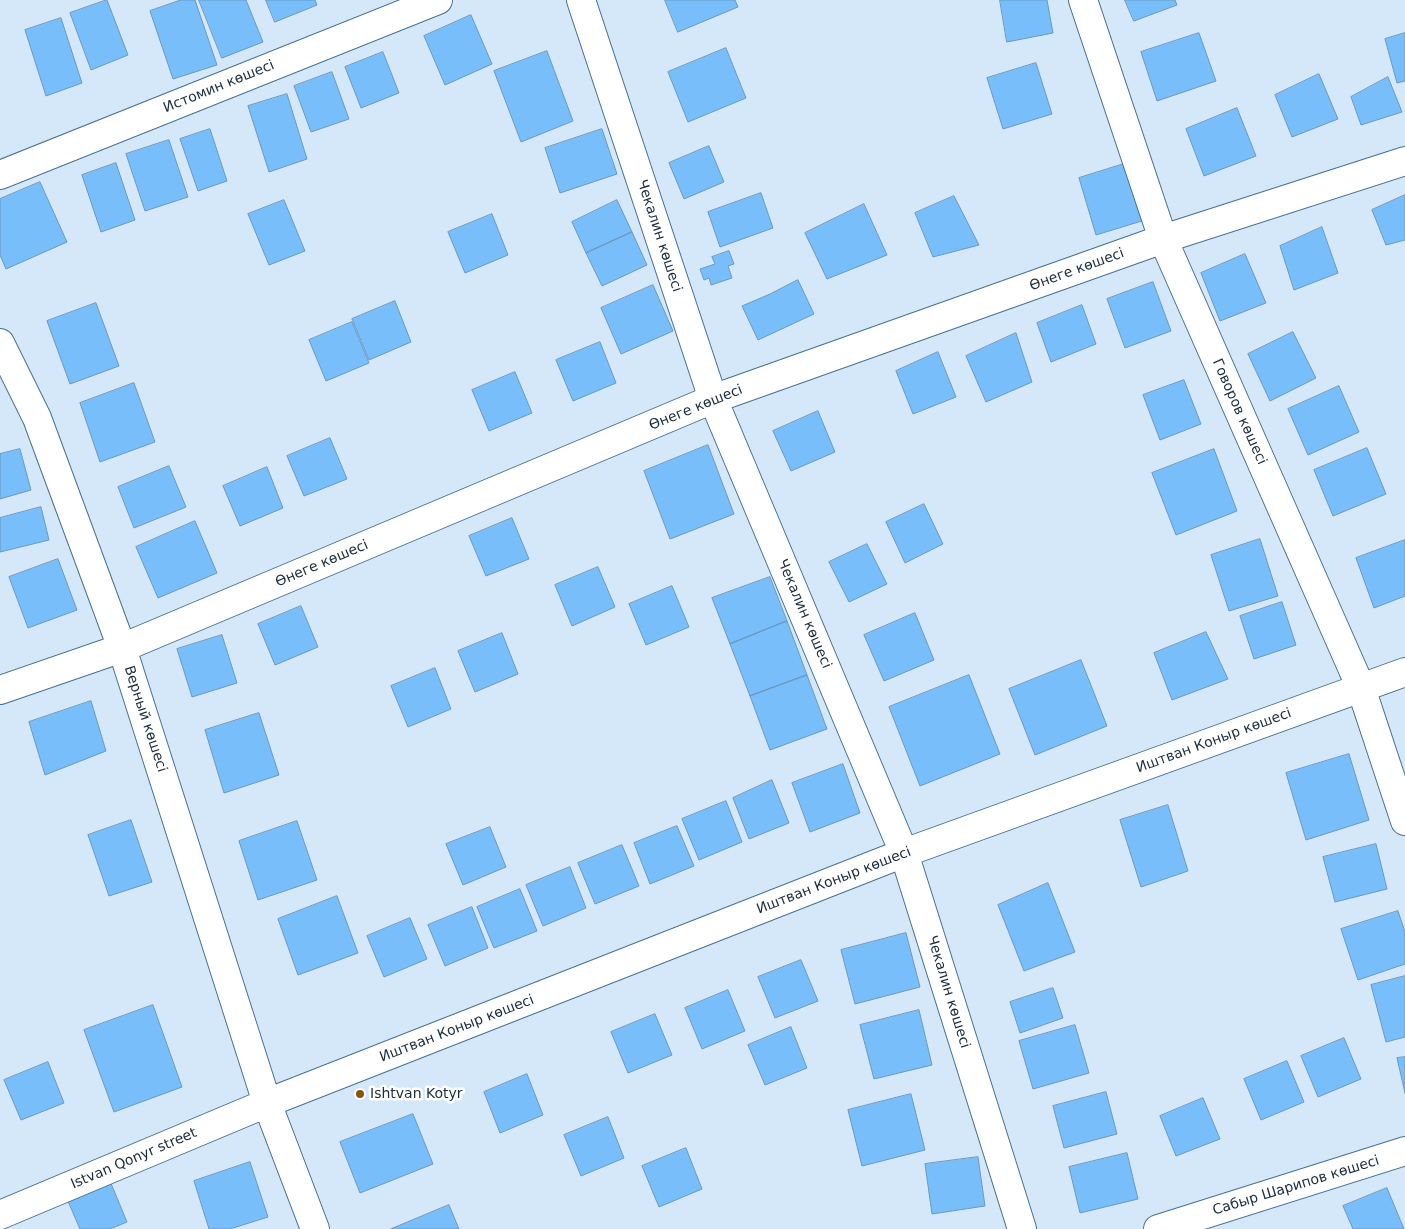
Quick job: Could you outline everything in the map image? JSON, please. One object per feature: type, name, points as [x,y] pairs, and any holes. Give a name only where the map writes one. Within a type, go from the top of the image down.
[{"type":"street","name":"Истомин көшесі","points":[[0,175],[438,0]]},
{"type":"street","name":"Чекалин көшесі","points":[[581,0],[714,399],[904,853],[1022,1229]]},
{"type":"street","name":"Говоров көшесі","points":[[1083,0],[1163,239],[1360,688],[1405,821]]},
{"type":"street","name":"Өнеге көшесі","points":[[0,690],[122,648],[714,399],[1163,239],[1405,161]]},
{"type":"street","name":"Верный көшесі","points":[[0,343],[37,418],[122,648],[267,1103],[315,1229]]},
{"type":"street","name":"Иштван Коныр көшесі","points":[[267,1103],[904,853],[1405,672]]},
{"type":"street","name":"Istvan Qonyr street","points":[[0,1215],[267,1103]]},
{"type":"street","name":"Сабыр Шарипов көшесі","points":[[1158,1229],[1405,1151]]},
{"type":"building","points":[[107,0],[128,55],[91,70],[70,13]]},
{"type":"building","points":[[181,0],[195,0],[217,65],[173,79],[150,11]]},
{"type":"building","points":[[199,0],[246,0],[263,42],[222,58]]},
{"type":"building","points":[[266,0],[315,0],[317,5],[275,22]]},
{"type":"building","points":[[665,0],[735,0],[738,7],[678,32]]},
{"type":"building","points":[[1000,0],[1047,0],[1053,33],[1007,42]]},
{"type":"building","points":[[1125,0],[1175,0],[1177,5],[1134,21]]},
{"type":"building","points":[[471,15],[492,64],[445,85],[424,36]]},
{"type":"building","points":[[61,18],[82,83],[46,96],[25,30]]},
{"type":"building","points":[[1199,33],[1216,81],[1157,101],[1141,52]]},
{"type":"building","points":[[1405,33],[1405,81],[1397,83],[1385,39]]},
{"type":"building","points":[[726,48],[746,98],[688,122],[668,72]]},
{"type":"building","points":[[547,51],[573,121],[521,142],[494,71]]},
{"type":"building","points":[[383,52],[399,93],[361,108],[345,67]]},
{"type":"building","points":[[1036,63],[1052,114],[1003,129],[987,78]]},
{"type":"building","points":[[332,72],[349,119],[311,132],[294,86]]},
{"type":"building","points":[[1319,74],[1338,119],[1292,137],[1275,95]]},
{"type":"building","points":[[1388,77],[1402,112],[1361,125],[1351,97]]},
{"type":"building","points":[[287,94],[307,159],[269,172],[248,106]]},
{"type":"building","points":[[1237,108],[1256,156],[1204,176],[1186,129]]},
{"type":"building","points":[[210,129],[227,181],[198,191],[180,139]]},
{"type":"building","points":[[602,129],[617,174],[560,193],[545,148]]},
{"type":"building","points":[[169,140],[188,197],[145,211],[126,154]]},
{"type":"building","points":[[709,146],[724,182],[684,199],[669,163]]},
{"type":"building","points":[[116,163],[135,220],[101,232],[82,175]]},
{"type":"building","points":[[1127,163],[1145,220],[1096,235],[1079,178]]},
{"type":"building","points":[[40,182],[67,242],[6,269],[0,255],[0,199]]},
{"type":"building","points":[[761,193],[773,228],[720,247],[708,212]]},
{"type":"building","points":[[1405,195],[1405,240],[1386,245],[1372,210]]},
{"type":"building","points":[[954,196],[979,245],[933,257],[915,213]]},
{"type":"building","points":[[284,200],[305,251],[269,265],[248,214]]},
{"type":"building","points":[[617,200],[632,232],[586,253],[572,222]]},
{"type":"building","points":[[864,204],[887,255],[827,279],[805,233]]},
{"type":"building","points":[[492,214],[508,255],[465,273],[448,232]]},
{"type":"building","points":[[1322,227],[1338,273],[1294,290],[1280,246]]},
{"type":"building","points":[[632,232],[647,265],[602,286],[586,253]]},
{"type":"building","points":[[729,251],[734,264],[728,266],[732,278],[711,285],[709,278],[704,280],[700,269],[715,264],[712,257]]},
{"type":"building","points":[[1245,254],[1266,303],[1220,321],[1201,273]]},
{"type":"building","points":[[798,280],[814,314],[758,340],[742,306]]},
{"type":"building","points":[[1153,282],[1171,331],[1125,348],[1107,299]]},
{"type":"building","points":[[653,285],[673,331],[621,354],[601,308]]},
{"type":"building","points":[[395,301],[411,342],[369,360],[352,319]]},
{"type":"building","points":[[96,303],[119,366],[70,384],[47,321]]},
{"type":"building","points":[[1082,305],[1096,344],[1051,362],[1037,323]]},
{"type":"building","points":[[352,322],[369,363],[326,381],[309,340]]},
{"type":"building","points":[[1293,332],[1316,378],[1270,401],[1248,354]]},
{"type":"building","points":[[1016,333],[1032,382],[986,402],[966,356]]},
{"type":"building","points":[[600,342],[616,383],[573,401],[556,360]]},
{"type":"building","points":[[938,352],[956,397],[913,414],[896,371]]},
{"type":"building","points":[[515,372],[532,413],[489,431],[472,390]]},
{"type":"building","points":[[1184,380],[1201,424],[1160,440],[1143,395]]},
{"type":"building","points":[[134,383],[155,442],[100,462],[80,403]]},
{"type":"building","points":[[1339,386],[1359,432],[1308,455],[1288,409]]},
{"type":"building","points":[[818,411],[835,452],[791,471],[773,431]]},
{"type":"building","points":[[330,438],[347,479],[304,496],[287,456]]},
{"type":"building","points":[[708,445],[734,514],[670,539],[644,471]]},
{"type":"building","points":[[1367,448],[1386,494],[1333,516],[1314,470]]},
{"type":"building","points":[[20,449],[31,490],[0,499],[0,454]]},
{"type":"building","points":[[1214,449],[1237,511],[1176,535],[1152,473]]},
{"type":"building","points":[[169,466],[186,507],[134,528],[118,487]]},
{"type":"building","points":[[267,467],[283,508],[240,526],[223,486]]},
{"type":"building","points":[[924,504],[943,544],[905,563],[886,522]]},
{"type":"building","points":[[41,507],[49,540],[0,552],[0,518]]},
{"type":"building","points":[[512,518],[529,559],[486,576],[469,536]]},
{"type":"building","points":[[195,521],[217,573],[158,598],[136,547]]},
{"type":"building","points":[[1260,539],[1278,596],[1229,611],[1211,555]]},
{"type":"building","points":[[1405,540],[1405,596],[1374,608],[1356,558]]},
{"type":"building","points":[[867,544],[887,584],[849,602],[829,562]]},
{"type":"building","points":[[58,559],[77,610],[28,628],[9,577]]},
{"type":"building","points":[[598,567],[615,607],[572,626],[555,585]]},
{"type":"building","points":[[770,577],[787,621],[730,644],[712,598]]},
{"type":"building","points":[[672,586],[689,627],[646,645],[629,604]]},
{"type":"building","points":[[1282,602],[1296,645],[1254,659],[1240,616]]},
{"type":"building","points":[[301,606],[318,647],[275,665],[258,624]]},
{"type":"building","points":[[915,613],[934,660],[884,681],[864,635]]},
{"type":"building","points":[[787,621],[807,675],[750,696],[730,644]]},
{"type":"building","points":[[1206,632],[1228,679],[1172,700],[1154,653]]},
{"type":"building","points":[[502,633],[518,674],[475,692],[458,651]]},
{"type":"building","points":[[222,635],[237,683],[192,697],[177,649]]},
{"type":"building","points":[[1081,660],[1107,726],[1035,755],[1009,689]]},
{"type":"building","points":[[435,668],[451,709],[408,727],[391,686]]},
{"type":"building","points":[[807,675],[827,729],[770,750],[750,696]]},
{"type":"building","points":[[969,675],[1000,754],[920,786],[889,707]]},
{"type":"building","points":[[91,701],[106,751],[45,775],[29,722]]},
{"type":"building","points":[[259,713],[279,775],[224,793],[205,730]]},
{"type":"building","points":[[1349,754],[1369,820],[1306,840],[1286,773]]},
{"type":"building","points":[[843,764],[860,813],[810,832],[792,783]]},
{"type":"building","points":[[772,780],[789,823],[749,839],[733,798]]},
{"type":"building","points":[[726,801],[742,842],[699,860],[682,819]]},
{"type":"building","points":[[1168,805],[1188,871],[1141,887],[1120,820]]},
{"type":"building","points":[[131,820],[152,882],[109,896],[88,835]]},
{"type":"building","points":[[297,821],[317,880],[258,900],[239,841]]},
{"type":"building","points":[[677,826],[694,866],[650,884],[634,843]]},
{"type":"building","points":[[490,827],[506,867],[463,885],[446,844]]},
{"type":"building","points":[[1376,844],[1387,889],[1335,902],[1323,857]]},
{"type":"building","points":[[622,845],[639,886],[595,904],[578,863]]},
{"type":"building","points":[[570,867],[586,908],[543,926],[526,885]]},
{"type":"building","points":[[1048,883],[1075,952],[1024,971],[998,905]]},
{"type":"building","points":[[520,889],[537,931],[494,948],[477,907]]},
{"type":"building","points":[[337,896],[358,953],[298,975],[278,919]]},
{"type":"building","points":[[472,907],[488,948],[445,966],[428,925]]},
{"type":"building","points":[[1398,911],[1405,932],[1405,964],[1358,980],[1341,929]]},
{"type":"building","points":[[410,918],[427,959],[384,977],[367,936]]},
{"type":"building","points":[[906,933],[920,987],[855,1004],[841,950]]},
{"type":"building","points":[[801,960],[818,1001],[775,1018],[758,977]]},
{"type":"building","points":[[1405,976],[1405,1037],[1386,1042],[1371,985]]},
{"type":"building","points":[[1053,988],[1063,1018],[1020,1033],[1010,1002]]},
{"type":"building","points":[[728,990],[745,1031],[702,1049],[685,1008]]},
{"type":"building","points":[[153,1005],[182,1087],[114,1112],[84,1030]]},
{"type":"building","points":[[919,1010],[932,1065],[874,1079],[860,1025]]},
{"type":"building","points":[[655,1014],[672,1055],[628,1073],[611,1032]]},
{"type":"building","points":[[1075,1025],[1089,1073],[1033,1089],[1019,1041]]},
{"type":"building","points":[[791,1027],[807,1068],[765,1085],[748,1045]]},
{"type":"building","points":[[1344,1038],[1361,1079],[1318,1097],[1301,1056]]},
{"type":"building","points":[[1405,1057],[1405,1093],[1397,1058]]},
{"type":"building","points":[[1287,1061],[1304,1102],[1261,1120],[1244,1079]]},
{"type":"building","points":[[48,1062],[64,1103],[21,1120],[4,1080]]},
{"type":"building","points":[[527,1074],[543,1115],[500,1133],[484,1092]]},
{"type":"building","points":[[1106,1092],[1117,1134],[1064,1148],[1053,1106]]},
{"type":"building","points":[[911,1094],[925,1150],[862,1166],[848,1110]]},
{"type":"building","points":[[1203,1098],[1220,1139],[1176,1156],[1160,1116]]},
{"type":"building","points":[[413,1114],[433,1164],[360,1193],[340,1142]]},
{"type":"building","points":[[608,1117],[624,1158],[581,1176],[564,1135]]},
{"type":"building","points":[[686,1148],[702,1189],[659,1207],[642,1166]]},
{"type":"building","points":[[1127,1153],[1138,1199],[1080,1213],[1069,1167]]},
{"type":"building","points":[[978,1157],[985,1206],[932,1214],[925,1164]]},
{"type":"building","points":[[250,1162],[268,1217],[230,1229],[209,1229],[194,1181]]},
{"type":"building","points":[[110,1181],[127,1222],[110,1229],[80,1229],[67,1199]]},
{"type":"building","points":[[1387,1188],[1404,1229],[1353,1229],[1343,1206]]},
{"type":"building","points":[[449,1205],[459,1229],[391,1229]]},
{"type":"place","name":"Ishtvan Kotyr","points":[[360,1094]]}]
